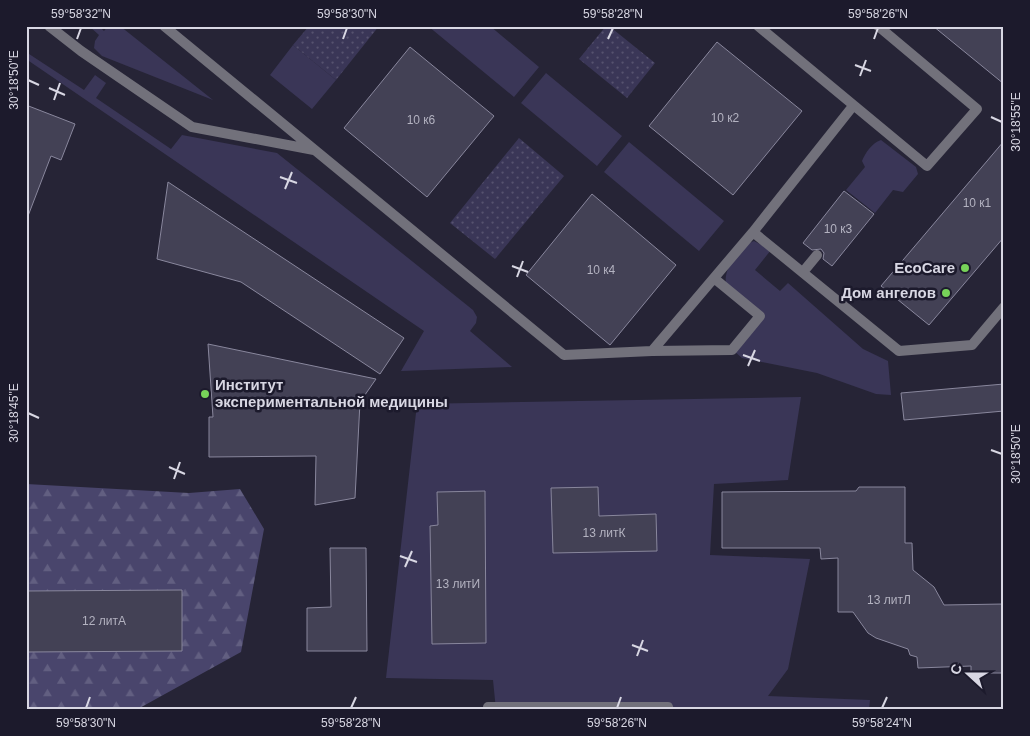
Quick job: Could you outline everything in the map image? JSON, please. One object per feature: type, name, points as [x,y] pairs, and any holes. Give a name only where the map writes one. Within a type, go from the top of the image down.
[{"type":"lane","points":[[49,26],[81,51],[192,128],[315,150]]},
{"type":"lane","points":[[164,26],[564,355],[732,350],[760,316],[715,279]]},
{"type":"lane","points":[[758,26],[927,166],[977,109],[878,26]]},
{"type":"lane","points":[[652,351],[715,279],[853,106]]},
{"type":"lane","points":[[753,232],[899,351],[972,345],[1004,307]]},
{"type":"lane","points":[[803,272],[817,254]]},
{"type":"lane","points":[[488,710],[488,706],[668,708],[668,710]]},
{"type":"shaded area","points":[[89,26],[99,26],[104,31],[108,26],[120,26],[213,100],[102,56],[94,48],[95,41],[99,35]]},
{"type":"shaded area","points":[[309,26],[379,26],[336,80],[293,45]]},
{"type":"shaded area","points":[[428,26],[490,26],[539,67],[514,97]]},
{"type":"shaded area","points":[[606,26],[609,26],[655,63],[627,98],[579,59]]},
{"type":"shaded area","points":[[293,45],[336,80],[312,109],[270,75]]},
{"type":"shaded area","points":[[26,52],[84,90],[95,75],[106,83],[96,98],[171,149],[182,135],[277,153],[473,310],[477,317],[476,323],[470,331],[512,367],[401,371],[424,331],[26,59]]},
{"type":"shaded area","points":[[546,73],[622,136],[597,166],[521,103]]},
{"type":"shaded area","points":[[519,138],[564,176],[495,259],[450,223]]},
{"type":"shaded area","points":[[881,140],[916,167],[918,174],[903,192],[893,190],[875,213],[846,190],[865,167],[862,161],[867,151],[872,145]]},
{"type":"shaded area","points":[[629,142],[724,221],[699,251],[604,172]]},
{"type":"shaded area","points":[[754,241],[771,250],[755,270],[780,291],[788,283],[863,349],[888,361],[891,395],[876,394],[817,373],[742,358],[734,351],[763,315],[726,283],[727,271],[734,258]]},
{"type":"shaded area","points":[[801,397],[788,480],[714,484],[710,555],[810,559],[788,669],[768,696],[870,700],[869,710],[496,710],[493,680],[386,678],[417,404]]},
{"type":"green space","points":[[26,484],[189,493],[240,489],[264,529],[241,652],[136,710],[26,710]]},
{"type":"building","points":[[933,26],[1004,26],[1004,84]]},
{"type":"building","points":[[717,42],[802,111],[733,195],[649,126]]},
{"type":"building","points":[[410,47],[494,116],[427,197],[344,128]]},
{"type":"building","points":[[26,105],[75,124],[61,160],[51,156],[28,216],[26,216]]},
{"type":"building","points":[[1004,141],[1004,237],[929,325],[881,286]]},
{"type":"building","points":[[168,182],[404,338],[380,374],[241,282],[157,259]]},
{"type":"building","points":[[844,191],[874,214],[832,266],[823,259],[824,253],[821,249],[812,250],[803,243]]},
{"type":"building","points":[[592,194],[676,265],[610,345],[526,275]]},
{"type":"building","points":[[208,344],[376,379],[360,402],[355,498],[315,505],[316,456],[209,457],[209,417],[213,417]]},
{"type":"building","points":[[1004,384],[1004,411],[904,420],[901,393]]},
{"type":"building","points":[[598,487],[599,516],[656,514],[657,551],[553,553],[551,488]]},
{"type":"building","points":[[859,487],[905,487],[905,543],[912,543],[913,570],[934,587],[944,605],[1004,604],[1004,673],[971,673],[971,666],[918,668],[917,657],[910,655],[908,649],[876,638],[868,633],[853,612],[838,612],[838,558],[821,559],[820,548],[722,548],[722,492],[856,491]]},
{"type":"building","points":[[485,491],[486,643],[432,644],[430,526],[438,525],[437,492]]},
{"type":"building","points":[[330,548],[366,548],[367,651],[307,651],[307,608],[331,607]]},
{"type":"building","points":[[182,590],[182,651],[26,652],[26,591]]},
{"type":"place","name":"EcoCare","points":[[965,268]]},
{"type":"place","name":"Дом ангелов","points":[[946,293]]},
{"type":"place","name":"Институт экспериментальной медицины","points":[[205,394]]}]
